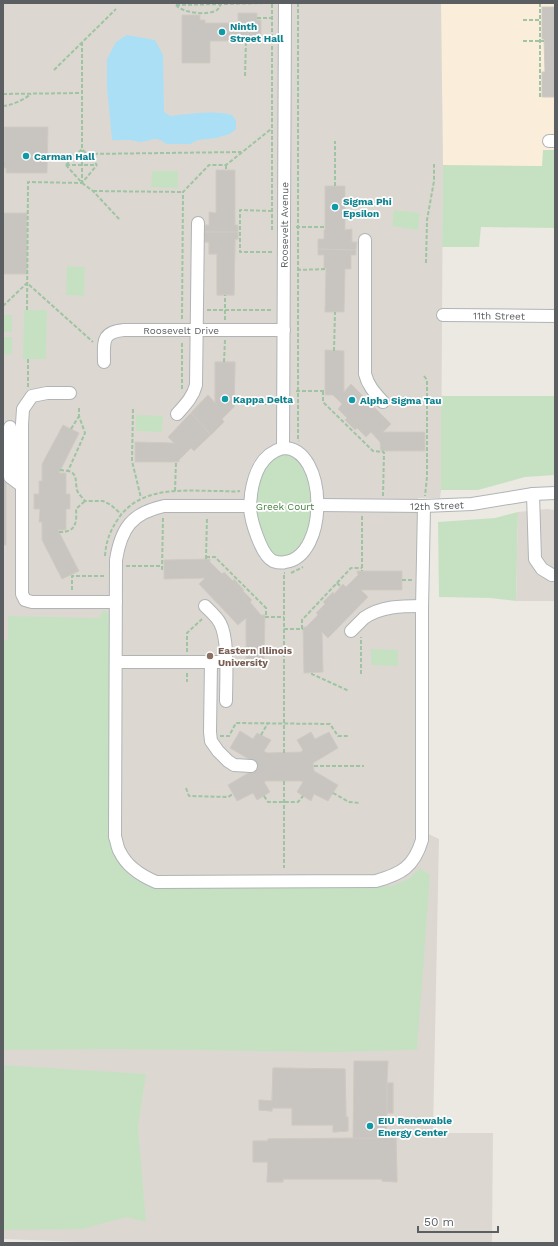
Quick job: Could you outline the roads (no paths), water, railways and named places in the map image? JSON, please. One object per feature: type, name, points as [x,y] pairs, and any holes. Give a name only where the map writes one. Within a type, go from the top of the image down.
[{"type":"street","name":"Roosevelt Avenue","points":[[283,448],[285,3]]},
{"type":"street","points":[[179,411],[192,397],[196,385],[198,223]]},
{"type":"street","points":[[365,240],[365,374],[371,389],[383,402]]},
{"type":"street","name":"11th Street","points":[[443,315],[555,316]]},
{"type":"street","name":"Roosevelt Drive","points":[[104,356],[106,338],[108,334],[113,331],[284,330]]},
{"type":"street","points":[[70,393],[39,394],[32,396],[23,409],[22,594],[25,600],[32,602],[116,602]]},
{"type":"street","points":[[10,427],[7,444],[10,477],[22,486]]},
{"type":"street","points":[[289,448],[297,451],[304,458],[309,466],[317,489],[318,505],[312,538],[307,547],[292,561],[283,563],[273,561],[261,546],[253,524],[250,506],[252,488],[260,466],[268,454],[275,450],[289,448]]},
{"type":"street","name":"12th Street","points":[[318,505],[424,506],[472,504],[533,494],[555,493]]},
{"type":"street","points":[[533,494],[535,559],[542,569],[552,575],[555,575]]},
{"type":"street","points":[[250,506],[164,506],[152,509],[130,522],[119,545],[116,560],[115,837],[120,852],[134,869],[145,877],[156,882],[376,881],[403,871],[418,851],[422,840],[422,606],[424,506]]},
{"type":"street","points":[[353,630],[364,618],[376,611],[391,607],[422,606]]},
{"type":"street","points":[[208,609],[220,622],[226,642],[226,701]]},
{"type":"street","points":[[116,662],[226,661]]},
{"type":"street","points":[[211,662],[211,741],[218,751],[234,765],[251,766]]},
{"type":"water","points":[[127,35],[155,40],[163,55],[164,112],[171,116],[194,113],[232,115],[236,121],[236,129],[230,134],[216,138],[198,140],[190,144],[166,144],[156,139],[141,142],[130,140],[112,140],[107,87],[107,59],[116,42]]},
{"type":"place","name":"Ninth Street Hall","points":[[222,32]]},
{"type":"place","name":"Carman Hall","points":[[26,156]]},
{"type":"place","name":"Sigma Phi Epsilon","points":[[335,207]]},
{"type":"place","name":"Kappa Delta","points":[[225,399]]},
{"type":"place","name":"Alpha Sigma Tau","points":[[352,400]]},
{"type":"place","name":"Eastern Illinois University","points":[[210,656]]},
{"type":"place","name":"EIU Renewable Energy Center","points":[[370,1126]]},
{"type":"park label","name":"Greek Court","points":[[285,506]]}]
